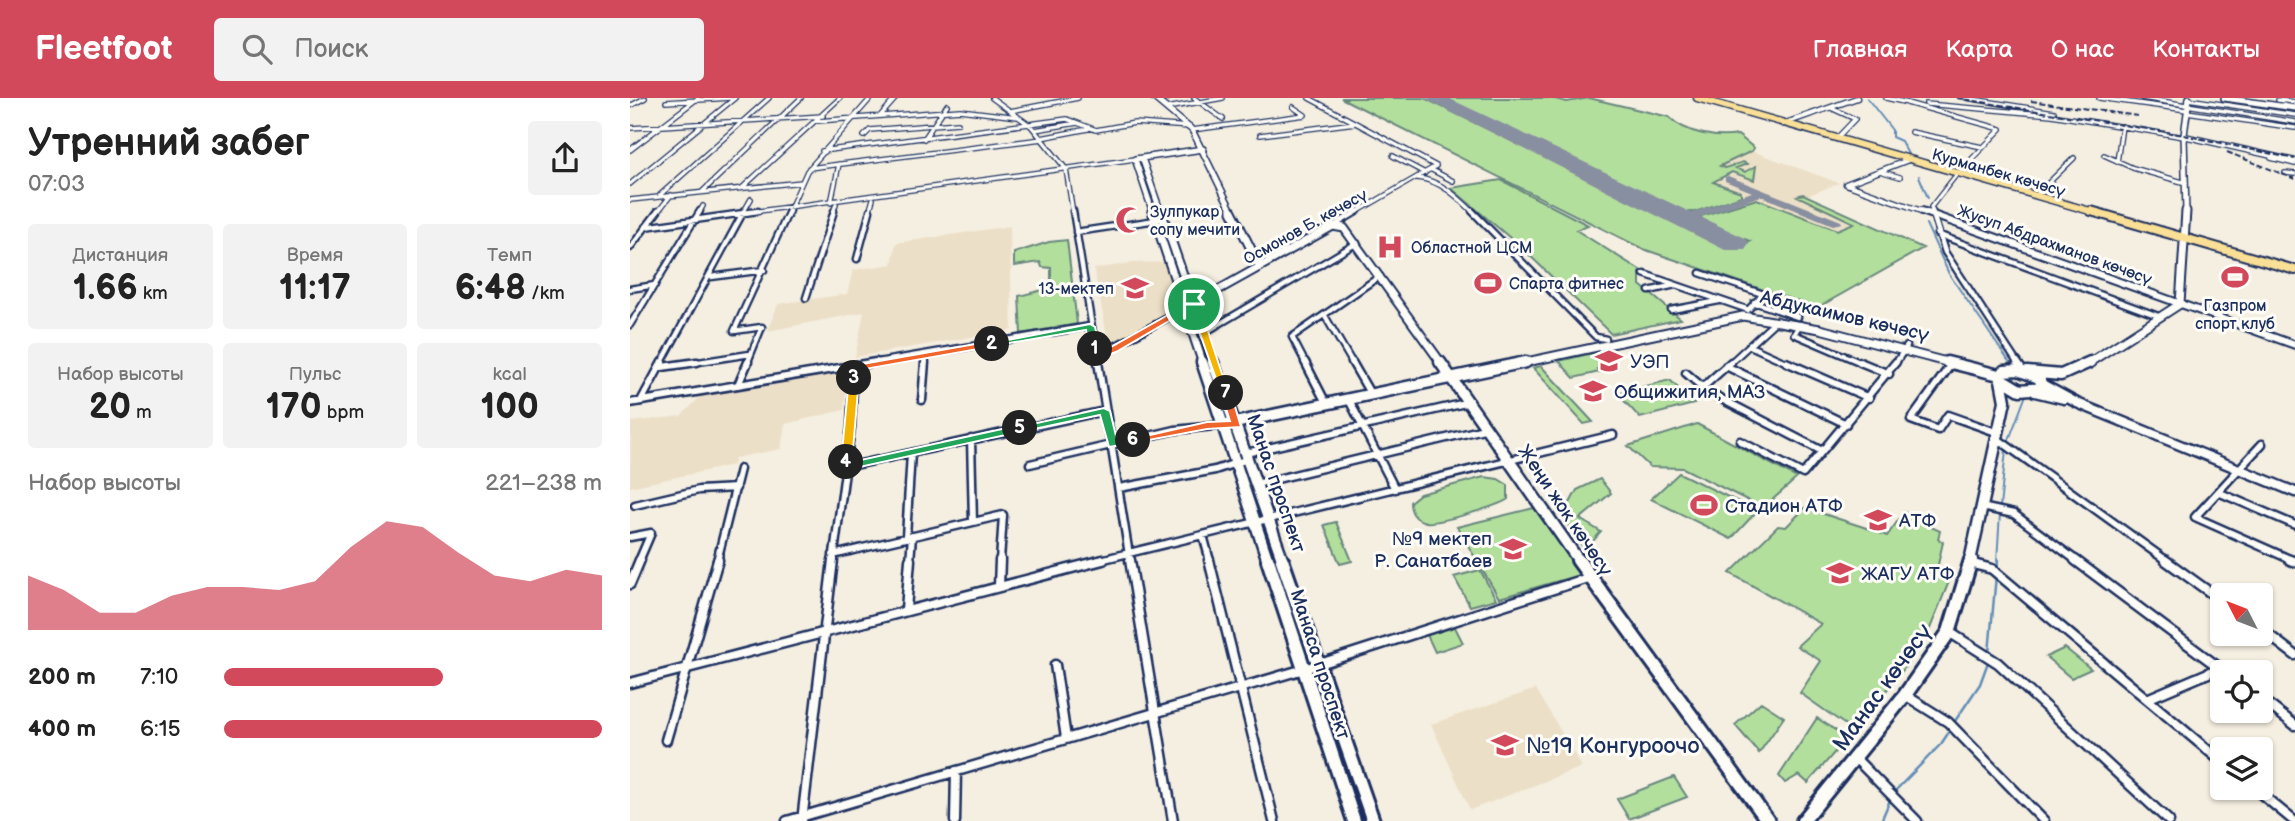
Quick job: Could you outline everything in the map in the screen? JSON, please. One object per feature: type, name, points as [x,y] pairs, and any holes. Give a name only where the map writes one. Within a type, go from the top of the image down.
[{"type":"main road","name":"Курманбек көчөсү","points":[[1697,98],[1887,155],[2295,270]]},
{"type":"main road","points":[[2224,98],[2278,102],[2295,108]]},
{"type":"main road","points":[[1155,99],[1191,128],[1260,267]]},
{"type":"main road","points":[[2003,375],[2005,401],[2022,391],[2035,392],[2077,370],[2180,304],[2186,183],[2184,136],[2188,105]]},
{"type":"main road","points":[[1139,158],[1203,149]]},
{"type":"main road","name":"Манаса проспект","points":[[1139,158],[1203,339],[1237,463],[1263,521],[1304,669],[1354,821]]},
{"type":"main road","name":"Осмонов Б. көчөсү","points":[[1190,306],[1333,226]]},
{"type":"main road","name":"Жеңи жок көчөсү","points":[[1333,226],[1345,228],[1357,243],[1591,577],[1768,821]]},
{"type":"main road","name":"Абдукаимов көчөсү","points":[[1225,425],[1237,425],[1452,377],[1750,307],[2003,375]]},
{"type":"main road","name":"Абдукаимов көчөсү","points":[[1511,363],[1536,353],[1596,340],[1743,316],[1799,321],[2003,375]]},
{"type":"main road","points":[[2003,375],[2025,372],[2061,375],[2077,370]]},
{"type":"main road","points":[[2025,372],[2039,378],[2044,385]]},
{"type":"main road","points":[[2003,375],[2022,391]]},
{"type":"main road","name":"Манас проспект","points":[[1214,376],[1237,425],[1256,484],[1263,521],[1319,664],[1373,821]]},
{"type":"main road","name":"Манас көчөсү","points":[[1803,821],[1856,759],[1950,632],[1970,563],[2005,401]]},
{"type":"street","points":[[630,106],[645,98]]},
{"type":"street","points":[[666,102],[730,98]]},
{"type":"street","points":[[630,184],[735,98]]},
{"type":"street","points":[[659,196],[769,98]]},
{"type":"street","points":[[702,192],[801,98]]},
{"type":"street","points":[[742,188],[841,98]]},
{"type":"street","points":[[737,385],[762,327],[734,331],[802,182],[822,151],[871,98]]},
{"type":"street","points":[[879,116],[896,98]]},
{"type":"street","points":[[992,98],[1033,128],[1066,169],[1173,821]]},
{"type":"street","points":[[1010,111],[1078,98]]},
{"type":"street","points":[[1155,99],[1168,98]]},
{"type":"street","points":[[1194,98],[1223,119]]},
{"type":"street","points":[[1167,108],[1223,98]]},
{"type":"street","points":[[1309,98],[1436,165],[1432,170],[1453,181]]},
{"type":"street","points":[[1783,124],[1857,98]]},
{"type":"street","points":[[1886,98],[2001,129],[1957,174],[1931,207],[1937,234],[1956,270],[2025,372]]},
{"type":"street","points":[[1966,98],[2184,136],[2295,162]]},
{"type":"street","points":[[2099,98],[2295,115]]},
{"type":"street","points":[[2142,98],[2295,122]]},
{"type":"street","points":[[630,150],[696,99]]},
{"type":"street","points":[[2278,102],[2295,102]]},
{"type":"street","points":[[1907,103],[2052,115],[2184,136]]},
{"type":"street","points":[[923,139],[947,105]]},
{"type":"street","points":[[2188,105],[2295,128]]},
{"type":"street","points":[[1293,107],[1305,115],[1316,128]]},
{"type":"street","points":[[1831,108],[1855,120],[1836,139]]},
{"type":"street","points":[[818,121],[960,110],[1018,117]]},
{"type":"street","points":[[809,168],[1042,138],[1135,123],[1191,128],[1280,120],[1305,115]]},
{"type":"street","points":[[630,128],[823,116]]},
{"type":"street","points":[[1280,120],[1287,132]]},
{"type":"street","points":[[864,136],[870,130],[958,123]]},
{"type":"street","points":[[822,151],[1077,123],[1088,129]]},
{"type":"street","points":[[1260,135],[1357,123]]},
{"type":"street","points":[[2117,162],[2122,126]]},
{"type":"street","points":[[1096,130],[1100,135]]},
{"type":"street","points":[[1911,132],[1982,147]]},
{"type":"street","points":[[1883,170],[1892,163],[1887,155]]},
{"type":"street","points":[[2104,155],[2117,162],[2186,183]]},
{"type":"street","points":[[1393,156],[1425,173]]},
{"type":"street","points":[[834,204],[1139,158]]},
{"type":"street","points":[[2035,196],[2074,158]]},
{"type":"street","points":[[2271,158],[2295,162]]},
{"type":"street","points":[[1883,170],[1908,160]]},
{"type":"street","points":[[806,298],[834,204],[839,164]]},
{"type":"street","points":[[645,228],[873,199],[1066,169]]},
{"type":"street","name":"Осмонов Б. көчөсү","points":[[1333,226],[1432,170]]},
{"type":"street","points":[[1883,170],[1900,177]]},
{"type":"street","name":"Жусуп Абдрахманов көчөсү","points":[[1883,170],[1846,184],[2295,345]]},
{"type":"street","points":[[2285,173],[2295,174]]},
{"type":"street","points":[[1415,178],[1430,179],[1459,198],[1596,340]]},
{"type":"street","points":[[630,200],[802,182]]},
{"type":"street","points":[[630,248],[671,195]]},
{"type":"street","points":[[641,401],[662,367],[751,199]]},
{"type":"street","points":[[857,259],[873,199]]},
{"type":"street","points":[[630,326],[703,206]]},
{"type":"street","points":[[1076,232],[1159,219]]},
{"type":"street","points":[[1937,234],[2161,317]]},
{"type":"street","points":[[630,239],[637,238]]},
{"type":"street","points":[[1203,339],[1357,243]]},
{"type":"street","points":[[711,277],[764,270]]},
{"type":"street","points":[[1700,273],[1763,294],[1750,307]]},
{"type":"street","points":[[1644,274],[1720,300],[1799,321],[1794,334],[1889,374]]},
{"type":"street","points":[[1327,405],[1292,337],[1380,276]]},
{"type":"street","points":[[630,289],[655,285]]},
{"type":"street","points":[[1649,291],[1676,285]]},
{"type":"street","points":[[1671,310],[1720,300]]},
{"type":"street","name":"Осмонов Б. көчөсү","points":[[1096,356],[1190,306]]},
{"type":"street","points":[[1325,316],[1371,395]]},
{"type":"street","points":[[1703,387],[1778,319]]},
{"type":"street","points":[[630,403],[1090,327]]},
{"type":"street","points":[[1751,346],[1869,398]]},
{"type":"street","points":[[1740,441],[1803,474],[1889,374],[1907,348]]},
{"type":"street","points":[[662,367],[750,354]]},
{"type":"street","points":[[922,400],[926,355]]},
{"type":"street","points":[[1952,363],[1911,420],[1938,430],[1948,415],[1998,437],[2210,592]]},
{"type":"street","points":[[1726,366],[1846,424]]},
{"type":"street","points":[[802,819],[823,633],[846,467],[854,368]]},
{"type":"street","points":[[1686,373],[1703,387],[1822,452]]},
{"type":"street","points":[[2044,385],[2077,402],[2295,492]]},
{"type":"street","points":[[2035,392],[2077,402]]},
{"type":"street","points":[[1349,400],[1395,489]]},
{"type":"street","points":[[1119,488],[1237,463],[1247,456],[1470,402]]},
{"type":"street","points":[[846,467],[1104,411]]},
{"type":"street","points":[[1031,464],[1175,430],[1225,425]]},
{"type":"street","points":[[1256,484],[1488,428]]},
{"type":"street","points":[[630,683],[906,609],[1612,435]]},
{"type":"street","points":[[971,439],[974,522]]},
{"type":"street","points":[[2262,444],[2195,517],[2295,562]]},
{"type":"street","points":[[906,609],[911,453]]},
{"type":"street","points":[[666,740],[740,469]]},
{"type":"street","points":[[635,505],[699,490],[736,488]]},
{"type":"street","points":[[2218,492],[2295,525]]},
{"type":"street","points":[[1981,506],[2014,514],[2210,661]]},
{"type":"street","points":[[833,555],[1003,515],[999,586]]},
{"type":"street","points":[[630,537],[650,533],[630,584]]},
{"type":"street","points":[[1203,535],[1274,821]]},
{"type":"street","points":[[1970,563],[1992,569],[2210,752]]},
{"type":"street","points":[[787,821],[802,819],[1304,669],[1591,577]]},
{"type":"street","points":[[1950,632],[1998,663],[2169,821]]},
{"type":"street","points":[[2273,638],[2295,655]]},
{"type":"street","points":[[1055,665],[1066,738]]},
{"type":"street","points":[[2147,699],[2210,675]]},
{"type":"street","points":[[1905,695],[1948,722],[2044,821]]},
{"type":"street","points":[[2273,708],[2295,725]]},
{"type":"street","points":[[1856,759],[1888,788],[1917,821]]},
{"type":"street","points":[[955,821],[956,771]]},
{"type":"street","points":[[1341,781],[1358,776]]},
{"type":"street","points":[[2269,800],[2294,821]]},
{"type":"shaded area","points":[[1341,98],[1551,98],[1567,102],[1589,98],[1669,117],[1675,123],[1719,138],[1738,135],[1754,148],[1752,151],[1839,183],[1807,196],[1923,248],[1817,308],[1643,249]]},
{"type":"shaded area","points":[[1010,226],[1012,330],[855,357],[864,312],[768,331],[778,304],[847,294],[853,270],[892,264],[896,243]]},
{"type":"shaded area","name":"13-мектеп","points":[[1165,262],[1179,307],[1109,346],[1094,269],[1132,263]]},
{"type":"shaded area","points":[[848,371],[844,410],[785,424],[781,449],[735,458],[733,465],[630,487],[631,422],[681,416],[703,394]]},
{"type":"shaded area","name":"№19 Конгуроочо","points":[[1536,689],[1582,767],[1470,810],[1431,724]]},
{"type":"green space","points":[[1341,98],[1424,98],[1732,249],[1750,241],[1703,223],[1701,216],[1757,199],[1837,230],[1854,223],[1797,196],[1803,194],[1923,248],[1817,308],[1643,249]]},
{"type":"green space","points":[[1442,98],[1551,98],[1567,102],[1589,98],[1669,117],[1683,127],[1701,134],[1738,135],[1754,148],[1720,166],[1725,168],[1743,162],[1747,164],[1736,168],[1745,172],[1756,166],[1754,180],[1732,172],[1713,182],[1741,192],[1741,196],[1695,212],[1682,212]]},
{"type":"green space","points":[[1501,180],[1588,225],[1576,230],[1643,272],[1640,273],[1640,285],[1681,319],[1611,334],[1522,248],[1451,188]]},
{"type":"green space","points":[[1067,240],[1077,324],[1021,334],[1019,296],[1051,288],[1051,268],[1042,267],[1040,262],[1014,266],[1014,253],[1049,242]]},
{"type":"green space","points":[[1593,353],[1606,367],[1597,369],[1599,372],[1574,378],[1559,361]]},
{"type":"green space","points":[[1541,366],[1593,422],[1584,424],[1533,368]]},
{"type":"green space","points":[[1670,380],[1694,404],[1640,418],[1617,393]]},
{"type":"green space","points":[[1697,424],[1797,478],[1763,508],[1683,468],[1650,467],[1628,446]]},
{"type":"green space","name":"Стадион АТФ","points":[[1679,473],[1757,511],[1731,539],[1651,499]]},
{"type":"green space","points":[[1484,477],[1498,479],[1508,485],[1508,499],[1468,514],[1433,522],[1419,519],[1412,512],[1410,502],[1420,494]]},
{"type":"green space","points":[[1600,479],[1611,493],[1580,519],[1601,532],[1585,550],[1558,510],[1570,503],[1577,490]]},
{"type":"green space","points":[[1538,507],[1586,573],[1499,598],[1457,527]]},
{"type":"green space","points":[[1806,507],[1887,536],[1904,512],[1915,517],[1916,520],[1940,531],[1938,539],[1943,542],[1937,569],[1952,574],[1929,631],[1906,666],[1854,731],[1800,693],[1821,661],[1797,646],[1821,624],[1730,573],[1778,526],[1786,527]]},
{"type":"green space","points":[[1336,522],[1352,561],[1340,564],[1324,525]]},
{"type":"green space","points":[[1480,570],[1496,599],[1470,606],[1454,577]]},
{"type":"green space","points":[[1455,627],[1463,643],[1435,652],[1427,635]]},
{"type":"green space","points":[[2065,648],[2091,669],[2071,678],[2046,657]]},
{"type":"green space","points":[[1761,702],[1784,717],[1759,753],[1735,725]]},
{"type":"green space","points":[[1817,718],[1847,738],[1808,783],[1799,775],[1785,783],[1779,776]]},
{"type":"green space","points":[[1674,777],[1687,797],[1629,819],[1617,799]]},
{"type":"waterway","points":[[1867,98],[1892,130],[1892,137],[1901,141],[1909,156]]},
{"type":"waterway","points":[[1919,176],[1928,198]]},
{"type":"waterway","points":[[1926,224],[1949,274],[2012,366]]},
{"type":"waterway","points":[[2007,445],[2026,395]]},
{"type":"waterway","points":[[2000,507],[2006,450]]},
{"type":"waterway","points":[[1997,561],[2000,513]]},
{"type":"waterway","points":[[1997,570],[1998,560]]},
{"type":"waterway","points":[[1989,653],[1996,575]]},
{"type":"waterway","points":[[1953,724],[1980,684],[1988,662]]},
{"type":"waterway","points":[[1894,792],[1941,744],[1951,729]]},
{"type":"waterway","points":[[1881,821],[1890,800]]},
{"type":"taxiway","points":[[1728,179],[1761,192]]},
{"type":"taxiway","points":[[1684,219],[1761,192]]},
{"type":"taxiway","points":[[1761,192],[1837,223]]},
{"type":"runway","points":[[1433,98],[1735,244]]},
{"type":"railway","points":[[1957,98],[2184,135],[2295,159]]},
{"type":"railway","points":[[2031,101],[2138,116]]},
{"type":"railway","points":[[2227,152],[2295,179]]},
{"type":"place","name":"Зулпукар сопу мечити","points":[[1129,220]]},
{"type":"place","name":"Областной ЦСМ","points":[[1390,247]]},
{"type":"place","name":"Газпром спорт клуб","points":[[2235,277]]},
{"type":"place","name":"Спарта фитнес","points":[[1488,283]]},
{"type":"place","name":"13-мектеп","points":[[1135,288]]},
{"type":"place","name":"УЭП","points":[[1609,361]]},
{"type":"place","name":"Общижития, МАЗ","points":[[1593,391]]},
{"type":"place","name":"Стадион АТФ","points":[[1704,505]]},
{"type":"place","name":"АТФ","points":[[1878,520]]},
{"type":"place","name":"№9 мектеп Р. Санатбаев","points":[[1513,549]]},
{"type":"place","name":"ЖАГУ АТФ","points":[[1840,573]]},
{"type":"place","name":"№19 Конгуроочо","points":[[1505,745]]},
{"type":"route","points":[[1194,304],[1237,425],[1216,424],[1175,430],[1112,445],[1104,411],[846,467],[854,368],[1090,327],[1096,356],[1112,350],[1194,304]]}]
